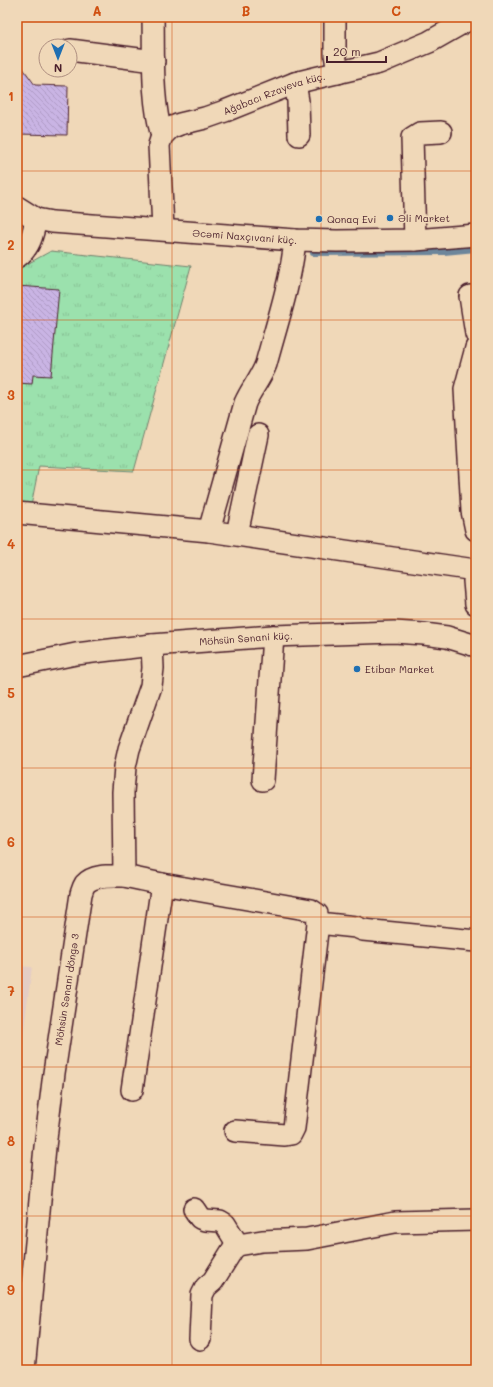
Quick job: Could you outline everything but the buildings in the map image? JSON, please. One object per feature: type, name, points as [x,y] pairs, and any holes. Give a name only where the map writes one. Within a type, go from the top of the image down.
[{"type":"street","points":[[153,17],[157,119],[162,136],[159,146],[162,229]]},
{"type":"street","points":[[335,17],[335,54],[338,73]]},
{"type":"street","name":"Ağabacı Rzayeva küç.","points":[[162,136],[170,128],[175,126],[225,111],[295,83],[379,63],[396,57],[429,42],[473,17]]},
{"type":"street","points":[[78,51],[154,61]]},
{"type":"street","points":[[295,83],[298,101],[299,135]]},
{"type":"street","points":[[415,240],[412,138],[420,133],[441,132]]},
{"type":"street","name":"Əcəmi Naxçıvani küç.","points":[[17,207],[36,219],[52,222],[295,240],[415,240],[476,235]]},
{"type":"street","points":[[17,257],[28,245],[33,235],[36,219]]},
{"type":"street","points":[[209,531],[245,403],[251,390],[262,374],[266,364],[293,262],[295,240]]},
{"type":"street","points":[[470,296],[476,334]]},
{"type":"street","points":[[476,348],[465,389],[472,444],[472,511],[476,530]]},
{"type":"street","points":[[237,534],[258,435]]},
{"type":"street","points":[[17,513],[237,534],[476,569],[474,582],[476,604]]},
{"type":"street","name":"Möhsün Sənani küç.","points":[[17,666],[76,654],[152,645],[273,636],[387,632],[447,637],[476,646]]},
{"type":"street","points":[[263,780],[273,636]]},
{"type":"street","points":[[152,645],[153,668],[151,686],[129,750],[125,767],[123,792],[124,876],[311,910],[317,914],[318,923],[294,1128],[291,1134],[285,1135],[235,1131]]},
{"type":"street","name":"Möhsün Sənani döngə 3","points":[[24,1370],[52,1087],[81,894],[85,884],[92,878],[124,876]]},
{"type":"street","points":[[132,1090],[162,884]]},
{"type":"street","points":[[318,923],[356,927],[363,930],[476,941]]},
{"type":"street","points":[[194,1209],[200,1218],[205,1220],[220,1221],[225,1224],[238,1245]]},
{"type":"street","points":[[200,1339],[202,1295],[206,1287],[213,1281],[233,1249],[238,1245],[262,1241],[307,1239],[395,1222],[476,1220]]},
{"type":"shaded area","points":[[17,966],[32,967],[17,1083]]},
{"type":"green space","points":[[51,251],[191,266],[134,471],[39,466],[31,506],[17,504],[17,269]]},
{"type":"waterway","points":[[313,253],[444,252],[476,249]]},
{"type":"place","name":"Əli Market","points":[[390,218]]},
{"type":"place","name":"Qonaq Evi","points":[[319,219]]},
{"type":"place","name":"Etibar Market","points":[[357,669]]}]
